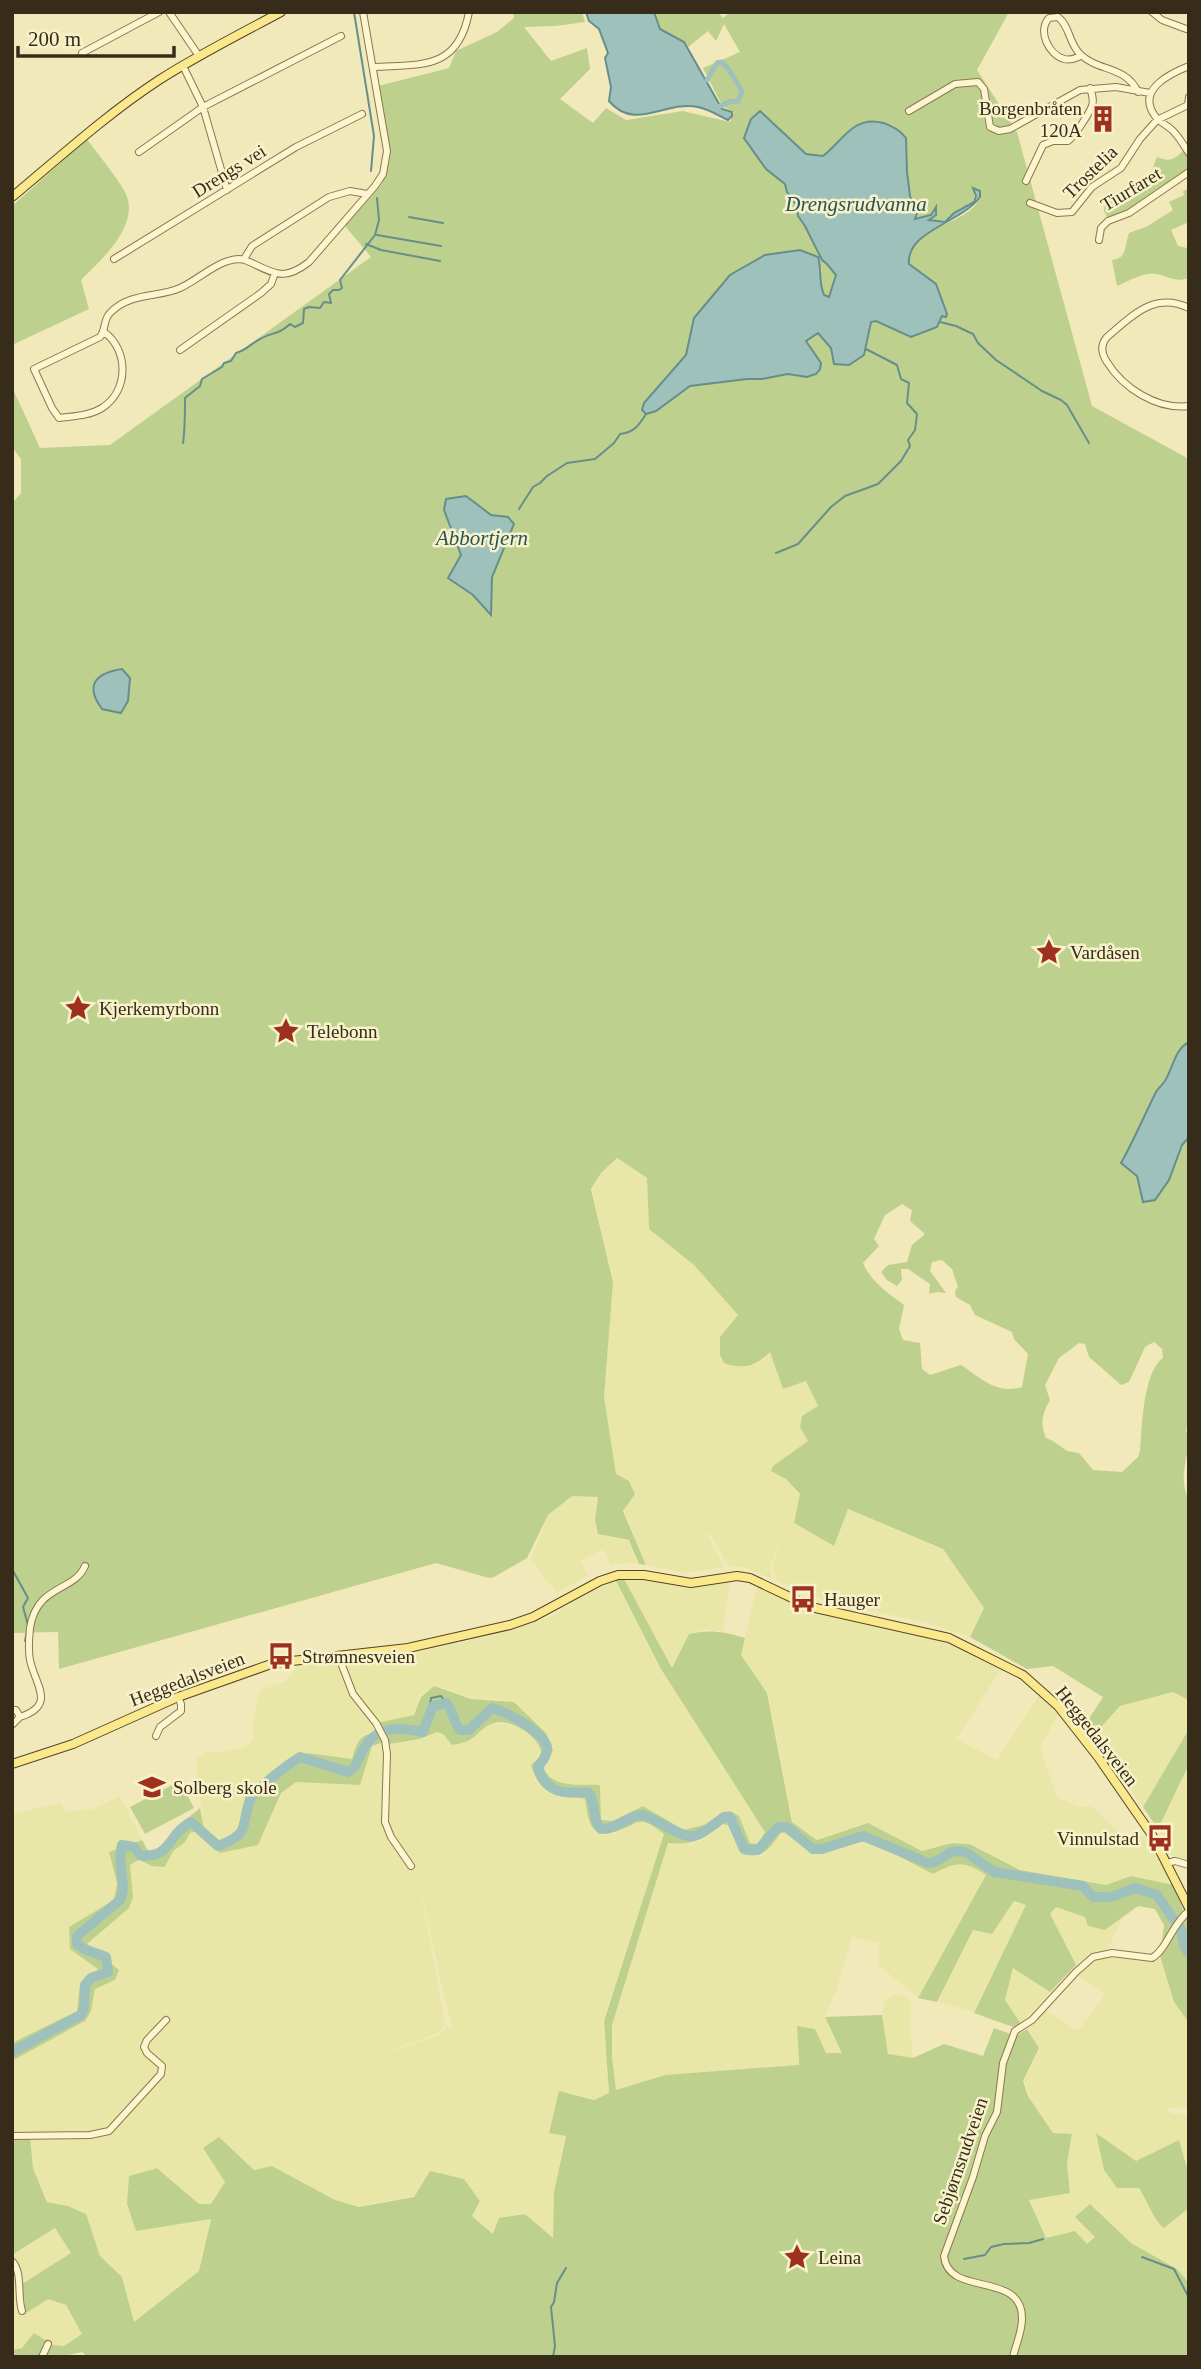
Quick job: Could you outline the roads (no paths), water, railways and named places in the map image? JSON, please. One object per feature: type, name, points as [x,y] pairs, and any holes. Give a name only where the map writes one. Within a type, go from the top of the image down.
[{"type":"main road","points":[[12,197],[114,113],[183,65],[275,14]]},
{"type":"main road","name":"Heggedalsveien","points":[[12,1764],[79,1741],[178,1697],[274,1663],[408,1648],[522,1622],[599,1581],[618,1575],[644,1575],[691,1583],[729,1576],[743,1577],[811,1607],[949,1638],[1023,1675],[1050,1699],[1082,1735],[1145,1824],[1189,1909]]},
{"type":"street","points":[[82,53],[159,12]]},
{"type":"street","points":[[169,12],[199,56]]},
{"type":"street","points":[[104,332],[120,349],[123,361],[122,377],[116,394],[102,408],[90,414],[59,418],[34,369],[100,337],[110,313],[134,297],[169,292],[223,263],[244,259],[275,274],[287,275],[296,272],[309,262],[368,194],[383,174],[387,151],[363,12]]},
{"type":"street","points":[[374,67],[405,68],[441,58],[451,51],[460,38],[469,12]]},
{"type":"street","points":[[1152,12],[1162,20],[1189,30]]},
{"type":"street","points":[[1081,56],[1070,60],[1062,59],[1048,46],[1043,28],[1049,18],[1054,16],[1062,20],[1081,56],[1126,76],[1133,81],[1138,92]]},
{"type":"street","points":[[139,152],[203,107],[341,36]]},
{"type":"street","points":[[183,65],[203,107],[227,190]]},
{"type":"street","points":[[1189,66],[1161,80],[1150,93],[1150,107],[1157,120],[1171,128],[1189,153]]},
{"type":"street","points":[[909,111],[955,84],[978,82],[984,89],[990,127],[1002,130],[1010,129],[1070,93],[1090,88],[1116,87],[1150,93]]},
{"type":"street","points":[[1026,181],[1043,145],[1053,141],[1068,141],[1074,135],[1091,110],[1093,103],[1090,88]]},
{"type":"street","points":[[1157,120],[1188,103]]},
{"type":"street","name":"Drengs vei","points":[[114,259],[296,147],[362,114]]},
{"type":"street","name":"Trostelia","points":[[1030,203],[1057,213],[1072,212],[1092,187],[1121,168],[1140,139],[1157,120]]},
{"type":"street","name":"Tiurfaret","points":[[1099,240],[1101,228],[1108,220],[1129,213],[1189,172]]},
{"type":"street","points":[[244,259],[252,246],[329,197],[350,191],[368,194]]},
{"type":"street","points":[[180,350],[261,293],[271,284],[275,274]]},
{"type":"street","points":[[1189,308],[1166,302],[1144,307],[1107,337],[1102,351],[1112,370],[1133,390],[1171,406],[1189,406]]},
{"type":"street","points":[[12,1725],[33,1710],[42,1695],[30,1660],[33,1616],[42,1601],[54,1590],[79,1576],[85,1566]]},
{"type":"street","points":[[338,1655],[353,1694],[382,1732],[387,1754],[385,1822],[391,1837],[411,1866]]},
{"type":"street","points":[[156,1737],[160,1727],[181,1711],[178,1697]]},
{"type":"street","points":[[12,1710],[16,1710],[20,1717]]},
{"type":"street","points":[[1167,1863],[1175,1861],[1189,1866]]},
{"type":"street","name":"Sebjørnsrudveien","points":[[1013,2357],[1022,2319],[1019,2304],[1004,2290],[995,2286],[955,2276],[947,2269],[944,2256],[970,2189],[985,2136],[997,2112],[1001,2076],[1008,2048],[1015,2031],[1032,2020],[1085,1963],[1102,1954],[1112,1953],[1152,1958],[1159,1952],[1174,1925],[1189,1909]]},
{"type":"street","points":[[12,2136],[90,2135],[109,2131],[161,2074],[162,2066],[144,2047],[166,2020]]},
{"type":"street","points":[[12,2261],[18,2267],[18,2294],[22,2311]]},
{"type":"street","points":[[42,2357],[48,2344]]},
{"type":"water","points":[[586,12],[654,12],[660,29],[684,42],[722,109],[732,112],[732,116],[728,120],[703,108],[686,106],[640,115],[619,110],[609,101],[611,87],[605,58],[608,53],[599,29],[589,21]]},
{"type":"water","name":"Drengsrudvanna","points":[[760,111],[806,154],[823,156],[852,129],[863,123],[883,123],[896,129],[906,138],[907,172],[910,196],[917,213],[915,219],[931,215],[936,207],[936,215],[929,220],[945,222],[954,213],[974,202],[976,196],[973,188],[980,191],[980,197],[971,206],[925,235],[910,253],[909,264],[936,284],[946,317],[942,316],[937,327],[911,337],[876,321],[871,322],[864,355],[849,365],[834,364],[831,348],[818,333],[806,341],[821,363],[816,374],[807,377],[788,374],[690,386],[656,411],[646,414],[642,410],[644,403],[686,355],[694,318],[730,275],[765,255],[800,250],[818,257],[822,290],[824,295],[829,297],[836,275],[822,260],[798,216],[797,206],[785,184],[766,169],[744,138],[751,119]]},
{"type":"water","name":"Abbortjern","points":[[466,496],[491,515],[508,517],[514,524],[492,577],[491,615],[473,595],[448,578],[461,555],[444,510],[446,499]]},
{"type":"water","points":[[122,669],[130,678],[128,701],[121,713],[102,709],[94,693],[96,681],[105,674]]},
{"type":"water","points":[[1189,1042],[1189,1137],[1182,1145],[1169,1180],[1155,1200],[1143,1202],[1137,1176],[1121,1163],[1177,1054]]},
{"type":"waterway","points":[[354,12],[374,136],[371,171]]},
{"type":"waterway","points":[[707,80],[717,63],[721,62],[742,91],[738,102],[731,101],[720,106]]},
{"type":"waterway","points":[[183,443],[185,398],[200,386],[202,379],[231,361],[236,353],[260,339],[290,324],[295,327],[303,323],[304,309],[320,308],[324,302],[331,303],[329,294],[342,288],[340,280],[375,235],[379,220],[377,198]]},
{"type":"waterway","points":[[409,217],[443,223]]},
{"type":"waterway","points":[[377,235],[441,246]]},
{"type":"waterway","points":[[366,244],[381,250],[440,261]]},
{"type":"waterway","points":[[940,322],[973,334],[978,343],[996,360],[1042,391],[1061,400],[1067,405],[1089,443]]},
{"type":"waterway","points":[[776,553],[798,544],[831,507],[845,496],[878,484],[901,461],[910,446],[908,440],[915,430],[917,414],[907,403],[909,383],[901,379],[897,365],[866,349]]},
{"type":"waterway","points":[[519,509],[533,487],[547,476],[567,463],[595,459],[614,443],[620,434],[636,428],[646,414]]},
{"type":"waterway","points":[[12,1569],[28,1598],[23,1607],[28,1625]]},
{"type":"waterway","points":[[25,1641],[27,1631]]},
{"type":"waterway","points":[[431,1711],[431,1698],[441,1696],[446,1703]]},
{"type":"waterway","points":[[12,2052],[81,2015],[85,1985],[91,1978],[108,1972],[106,1957],[77,1944],[77,1936],[120,1900],[123,1887],[120,1859],[122,1845],[134,1847],[140,1855],[158,1854],[191,1822],[218,1846],[240,1833],[250,1800],[258,1790],[300,1757],[348,1772],[355,1767],[366,1745],[379,1733],[395,1729],[423,1732],[433,1706],[446,1703],[460,1730],[469,1730],[492,1708],[532,1729],[547,1747],[546,1755],[538,1767],[541,1776],[557,1790],[588,1792],[601,1829],[642,1815],[681,1834],[694,1836],[724,1817],[730,1817],[744,1849],[758,1850],[778,1827],[787,1827],[813,1849],[822,1849],[863,1836],[928,1863],[935,1862],[951,1852],[960,1851],[994,1872],[1083,1886],[1093,1897],[1111,1897],[1135,1888],[1157,1895],[1181,1930],[1184,1946],[1189,1953]]},
{"type":"waterway","points":[[964,2259],[985,2255],[991,2247],[1043,2239]]},
{"type":"waterway","points":[[1142,2257],[1174,2269],[1189,2298]]},
{"type":"waterway","points":[[553,2357],[555,2346],[551,2307],[557,2283],[566,2268]]},
{"type":"place","name":"Borgenbråten 120A","points":[[1103,119]]},
{"type":"place","name":"Vardåsen","points":[[1049,952]]},
{"type":"place","name":"Kjerkemyrbonn","points":[[78,1008]]},
{"type":"place","name":"Telebonn","points":[[286,1031]]},
{"type":"place","name":"Hauger","points":[[803,1599]]},
{"type":"place","name":"Strømnesveien","points":[[281,1656]]},
{"type":"place","name":"Solberg skole","points":[[152,1787]]},
{"type":"place","name":"Vinnulstad","points":[[1160,1838]]},
{"type":"place","name":"Leina","points":[[797,2257]]}]
